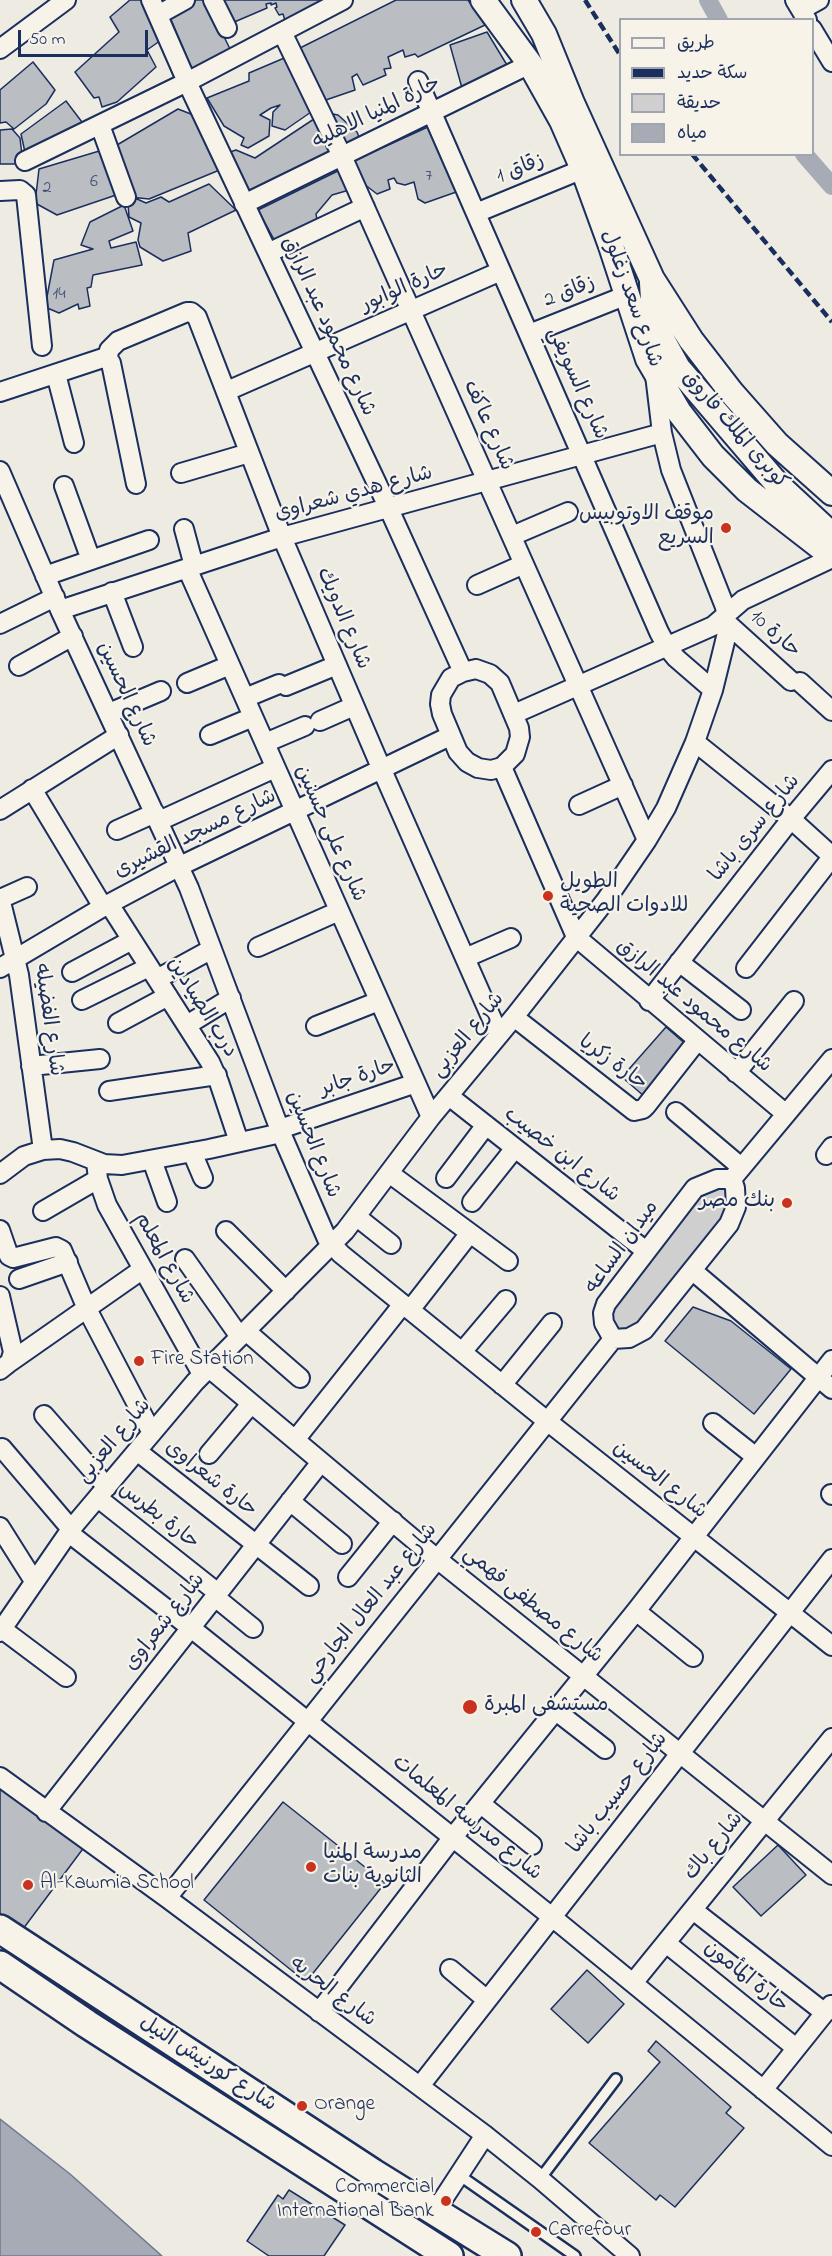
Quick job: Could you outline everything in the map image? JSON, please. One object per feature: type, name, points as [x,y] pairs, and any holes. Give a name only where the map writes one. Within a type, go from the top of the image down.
[{"type":"main road","name":"شارع سعد زغلول","points":[[483,0],[530,64],[562,121],[583,169],[642,345],[667,371],[679,412],[713,456],[747,489],[832,557]]},
{"type":"main road","points":[[499,0],[572,103]]},
{"type":"main road","name":"شارع سعد زغلول","points":[[524,0],[544,34],[572,103],[652,279],[691,340],[732,393],[777,444],[832,493]]},
{"type":"main road","name":"كوبرى الملك فاروق","points":[[652,279],[654,315],[662,339],[667,371],[778,485],[832,535]]},
{"type":"main road","points":[[662,339],[673,335],[691,340]]},
{"type":"main road","name":"شارع كورنيش النيل","points":[[0,1929],[434,2212],[507,2256]]},
{"type":"main road","name":"شارع كورنيش النيل","points":[[0,1965],[87,2024],[449,2256]]},
{"type":"street","points":[[0,49],[66,0]]},
{"type":"street","points":[[154,8],[185,0]]},
{"type":"street","points":[[213,0],[227,27]]},
{"type":"street","points":[[25,161],[187,82],[343,0]]},
{"type":"street","points":[[801,10],[819,0]]},
{"type":"street","name":"شارع محمود عبد الرازق","points":[[154,8],[463,672]]},
{"type":"street","points":[[814,31],[832,62]]},
{"type":"street","name":"شارع عاكف","points":[[282,32],[342,156],[647,840]]},
{"type":"street","name":"حارة المنيا الاهليه","points":[[244,204],[530,64]]},
{"type":"street","name":"شارع السويفي","points":[[418,81],[667,647],[676,658],[713,690]]},
{"type":"street","points":[[100,124],[126,197]]},
{"type":"street","name":"زقاق 1","points":[[476,213],[583,169]]},
{"type":"street","points":[[8,190],[24,192],[27,199],[42,346]]},
{"type":"street","points":[[268,253],[365,207]]},
{"type":"street","name":"حارة الوابور","points":[[227,391],[501,271]]},
{"type":"street","name":"زقاق 2","points":[[529,334],[627,295]]},
{"type":"street","name":"شارع الدويك","points":[[108,359],[109,350],[118,340],[187,312],[197,317],[282,537],[499,1035]]},
{"type":"street","points":[[0,392],[103,358],[108,359],[111,363],[136,484]]},
{"type":"street","points":[[667,371],[662,433],[671,470],[727,619]]},
{"type":"street","points":[[56,374],[74,443]]},
{"type":"street","name":"شارع هدي شعراوى","points":[[0,624],[57,603],[112,592],[282,537],[662,433]]},
{"type":"street","points":[[181,473],[249,453]]},
{"type":"street","name":"شارع الحسين","points":[[1,475],[57,603],[180,866],[322,1232],[332,1246],[502,1385],[832,1646]]},
{"type":"street","points":[[64,486],[91,560]]},
{"type":"street","points":[[512,536],[568,512]]},
{"type":"street","name":"شارع على حسنين","points":[[184,530],[191,567],[230,665],[431,1117]]},
{"type":"street","points":[[45,576],[149,540]]},
{"type":"street","points":[[514,714],[713,626],[727,619],[743,600],[832,557]]},
{"type":"street","points":[[477,585],[525,564]]},
{"type":"street","points":[[112,592],[133,647]]},
{"type":"street","name":"حارة 10","points":[[727,619],[796,682],[832,711]]},
{"type":"street","name":"شارع العزبى","points":[[1,1631],[70,1531],[205,1371],[332,1246],[357,1217],[431,1117],[514,1017],[606,900],[666,808],[695,742],[713,690],[726,639],[727,619]]},
{"type":"street","points":[[19,666],[73,636]]},
{"type":"street","points":[[187,683],[230,665]]},
{"type":"street","points":[[245,698],[337,665]]},
{"type":"street","points":[[476,669],[484,671],[495,678],[504,689],[514,714],[519,728],[519,746],[515,754],[502,767],[491,770],[478,768],[467,762],[458,752],[442,714],[441,695],[451,678],[476,669]]},
{"type":"street","points":[[109,712],[161,691]]},
{"type":"street","points":[[265,743],[354,706]]},
{"type":"street","points":[[210,735],[253,717]]},
{"type":"street","points":[[0,810],[119,735]]},
{"type":"street","name":"شارع مسجد القشيرى","points":[[0,968],[180,866],[450,736]]},
{"type":"street","points":[[695,742],[791,819],[832,857],[746,968]]},
{"type":"street","name":"شارع محمود عبد الرازق","points":[[502,767],[576,937],[649,1001],[786,1114]]},
{"type":"street","points":[[117,830],[157,817],[275,768]]},
{"type":"street","name":"شارع سرى باشا","points":[[649,1001],[791,819],[829,779]]},
{"type":"street","points":[[579,805],[622,785]]},
{"type":"street","name":"درب الصيادين","points":[[32,789],[106,906],[132,940],[187,1025],[217,1075],[239,1143]]},
{"type":"street","points":[[0,898],[27,887]]},
{"type":"street","name":"شارع الفضيله","points":[[0,898],[16,959],[43,1150]]},
{"type":"street","points":[[258,947],[339,911]]},
{"type":"street","points":[[465,958],[511,938]]},
{"type":"street","points":[[72,972],[132,940]]},
{"type":"street","points":[[82,1000],[212,949]]},
{"type":"street","points":[[679,962],[741,1010]]},
{"type":"street","points":[[118,1023],[168,996]]},
{"type":"street","points":[[187,1025],[231,998]]},
{"type":"street","points":[[316,1026],[379,1001]]},
{"type":"street","points":[[736,1073],[794,1001]]},
{"type":"street","name":"حارة زكريا","points":[[514,1017],[634,1111],[646,1106],[697,1041]]},
{"type":"street","points":[[32,1066],[100,1059]]},
{"type":"street","points":[[613,1339],[629,1338],[644,1330],[693,1271],[734,1216],[736,1173],[829,1068]]},
{"type":"street","points":[[109,1091],[217,1075]]},
{"type":"street","name":"حارة جابر","points":[[43,1150],[60,1149],[73,1152],[97,1170],[239,1143],[281,1131],[416,1083]]},
{"type":"street","name":"شارع ابن خصيب","points":[[449,1096],[646,1251]]},
{"type":"street","points":[[676,1112],[736,1173]]},
{"type":"street","points":[[446,1178],[486,1125]]},
{"type":"street","points":[[472,1202],[515,1148]]},
{"type":"street","points":[[0,1174],[24,1156],[43,1150]]},
{"type":"street","points":[[192,1152],[203,1178]]},
{"type":"street","points":[[152,1160],[167,1202]]},
{"type":"street","points":[[43,1211],[97,1170]]},
{"type":"street","name":"شارع المعلم","points":[[97,1170],[107,1205],[205,1371]]},
{"type":"street","points":[[389,1173],[508,1261]]},
{"type":"street","name":"ميدان الساعه","points":[[613,1339],[604,1323],[603,1313],[606,1304],[695,1188],[736,1173]]},
{"type":"street","points":[[357,1217],[391,1244]]},
{"type":"street","points":[[0,1230],[11,1257],[16,1258],[59,1247],[62,1250],[87,1309],[152,1432]]},
{"type":"street","points":[[226,1231],[286,1291]]},
{"type":"street","points":[[295,1440],[470,1233]]},
{"type":"street","points":[[185,1259],[243,1334],[300,1378]]},
{"type":"street","points":[[19,1280],[68,1262]]},
{"type":"street","points":[[5,1366],[143,1269]]},
{"type":"street","points":[[693,1271],[825,1384]]},
{"type":"street","points":[[0,1296],[14,1352],[5,1366]]},
{"type":"street","points":[[462,1352],[506,1300]]},
{"type":"street","points":[[502,1385],[552,1323]]},
{"type":"street","name":"شارع عبد العال الجارحي","points":[[167,1898],[613,1339]]},
{"type":"street","points":[[319,2012],[453,1838],[636,1611],[756,1457],[825,1384],[832,1360]]},
{"type":"street","name":"شارع مصطفى فهمي","points":[[205,1371],[251,1404],[437,1559],[832,1875]]},
{"type":"street","points":[[209,1454],[251,1404]]},
{"type":"street","name":"حارة بطرس","points":[[44,1415],[103,1492],[253,1628]]},
{"type":"street","points":[[713,1423],[756,1457]]},
{"type":"street","name":"شارع مدرسه المعلمات","points":[[2,1448],[70,1531],[552,1917],[832,2146]]},
{"type":"street","name":"حارة شعراوى","points":[[137,1451],[256,1545]]},
{"type":"street","name":"شارع شعراوى","points":[[46,1812],[321,1462]]},
{"type":"street","points":[[290,1502],[342,1544]]},
{"type":"street","points":[[348,1577],[393,1521]]},
{"type":"street","points":[[1,1530],[34,1581]]},
{"type":"street","points":[[256,1545],[309,1586]]},
{"type":"street","name":"شارع حسيب باشا","points":[[420,2086],[832,1559]]},
{"type":"street","points":[[636,1611],[693,1657]]},
{"type":"street","points":[[1,1631],[66,1677]]},
{"type":"street","points":[[556,1710],[605,1749]]},
{"type":"street","name":"شارع باك","points":[[633,1983],[832,1738]]},
{"type":"street","name":"شارع الحريه","points":[[0,1777],[167,1898],[485,2135],[630,2256]]},
{"type":"street","points":[[481,1803],[532,1845]]},
{"type":"street","points":[[693,1910],[828,2008],[763,2090]]},
{"type":"street","name":"حارة المأمون","points":[[666,1943],[796,2048]]},
{"type":"street","points":[[450,1969],[487,2000]]},
{"type":"street","points":[[434,2212],[485,2135]]},
{"type":"lane","points":[[540,2179],[616,2079]]},
{"type":"lane","points":[[459,2175],[575,2256]]},
{"type":"green space","points":[[729,1184],[729,1212],[638,1328],[616,1333],[610,1325],[613,1301],[698,1193]]},
{"type":"water","points":[[0,2119],[70,2174],[162,2256],[0,2256]]},
{"type":"building","points":[[130,0],[147,0],[164,38],[147,50],[156,67],[117,102],[102,107],[99,97],[94,98],[75,72],[119,32],[110,17]]},
{"type":"building","points":[[196,0],[206,0],[232,53],[194,74],[169,15]]},
{"type":"building","points":[[218,0],[335,0],[286,24],[283,14],[279,15],[275,8],[276,3],[266,4],[267,8],[232,23]]},
{"type":"building","points":[[396,0],[468,0],[485,25],[418,57],[415,54],[405,57],[403,50],[388,57],[391,68],[384,69],[386,75],[363,85],[357,74],[352,77],[355,90],[320,102],[296,50]]},
{"type":"building","points":[[487,32],[510,70],[462,88],[450,45]]},
{"type":"building","points":[[289,56],[314,110],[285,130],[272,126],[273,112],[280,105],[271,108],[260,115],[270,120],[269,136],[248,148],[241,145],[244,138],[224,126],[207,98],[249,81],[249,73]]},
{"type":"building","points":[[33,62],[55,90],[46,104],[14,129],[6,122],[0,123],[0,90]]},
{"type":"building","points":[[66,101],[88,130],[26,157],[21,134]]},
{"type":"building","points":[[178,109],[196,116],[222,169],[149,199],[130,197],[117,145]]},
{"type":"building","points":[[333,114],[338,115],[357,132],[361,142],[346,152]]},
{"type":"building","points":[[320,115],[337,154],[248,196],[227,153],[236,150],[255,158]]},
{"type":"building","points":[[430,126],[459,191],[425,203],[418,199],[414,182],[405,185],[397,183],[394,178],[388,180],[390,189],[377,194],[364,184],[353,161]]},
{"type":"building","points":[[12,129],[20,138],[23,164],[0,164],[0,130]]},
{"type":"building","points":[[106,149],[122,193],[57,215],[35,203],[39,169]]},
{"type":"building","points":[[346,167],[356,188],[332,195],[316,214],[317,220],[277,245],[258,210]]},
{"type":"building","points":[[209,184],[236,210],[188,233],[191,251],[163,261],[140,247],[138,240],[141,223],[129,217],[128,203],[137,199],[146,203],[161,197],[169,202]]},
{"type":"building","points":[[124,205],[133,231],[109,241],[111,248],[136,242],[142,265],[93,275],[91,287],[87,288],[90,306],[79,309],[78,304],[59,313],[45,307],[54,260],[93,249],[81,245],[90,222]]},
{"type":"building","points":[[666,1027],[689,1047],[645,1097],[622,1077]]},
{"type":"building","points":[[693,1307],[731,1321],[791,1369],[754,1414],[665,1341]]},
{"type":"building","name":"Al-Kawmia School","points":[[0,1782],[85,1846],[17,1937],[0,1925]]},
{"type":"building","points":[[283,1802],[385,1883],[306,1982],[204,1900]]},
{"type":"building","points":[[778,1845],[806,1875],[761,1916],[733,1887]]},
{"type":"building","points":[[587,1970],[624,2004],[588,2043],[551,2009]]},
{"type":"building","points":[[656,2041],[731,2107],[726,2113],[744,2128],[675,2207],[660,2195],[656,2200],[589,2143],[660,2062],[648,2051]]},
{"type":"building","points":[[289,2190],[345,2225],[324,2256],[269,2256],[247,2241],[278,2195],[283,2199]]},
{"type":"waterway","points":[[708,0],[718,18]]},
{"type":"waterway","points":[[806,156],[832,186]]},
{"type":"railway","points":[[585,0],[619,53]]},
{"type":"railway","points":[[694,156],[832,322]]},
{"type":"place","name":"موقف الاوتوبيس السريع","points":[[726,528]]},
{"type":"place","name":"الطويل للادوات الصحية","points":[[548,896]]},
{"type":"place","name":"بنك مصر","points":[[787,1203]]},
{"type":"place","name":"Fire Station","points":[[139,1361]]},
{"type":"place","name":"مستشفى المبرة","points":[[470,1707]]},
{"type":"place","name":"مدرسة المنيا الثانوية بنات","points":[[311,1867]]},
{"type":"place","name":"Al-Kawmia School","points":[[28,1885]]},
{"type":"place","name":"Orange","points":[[302,2106]]},
{"type":"place","name":"Commercial International Bank","points":[[446,2201]]},
{"type":"place","name":"Carrefour","points":[[536,2232]]}]
